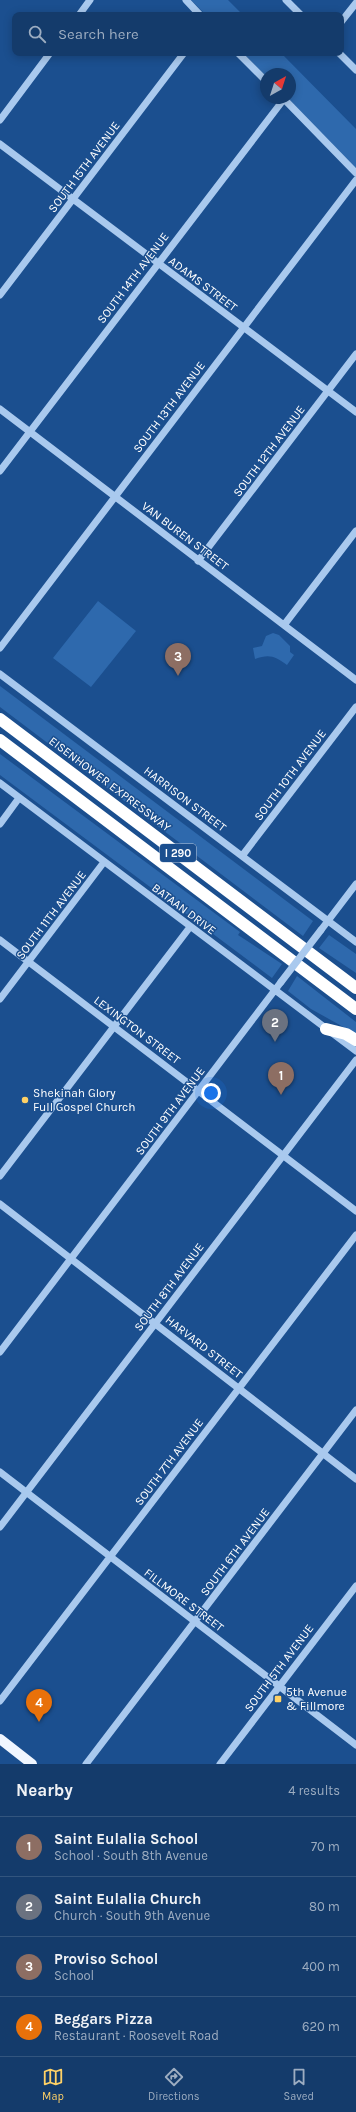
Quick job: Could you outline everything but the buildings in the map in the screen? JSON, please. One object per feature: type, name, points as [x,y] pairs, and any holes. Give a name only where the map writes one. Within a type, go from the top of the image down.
[{"type":"highway","name":"EISENHOWER EXPRESSWAY","points":[[0,719],[356,988]]},
{"type":"highway","name":"I 290","points":[[0,740],[356,1009]]},
{"type":"highway","points":[[326,1029],[346,1034],[356,1040]]},
{"type":"main road","points":[[0,1739],[32,1764]]},
{"type":"street","points":[[81,12],[90,0]]},
{"type":"street","points":[[186,0],[197,12]]},
{"type":"street","points":[[286,0],[298,12]]},
{"type":"street","points":[[344,18],[356,3]]},
{"type":"street","points":[[0,120],[48,56]]},
{"type":"street","name":"SOUTH 15TH AVENUE","points":[[0,295],[182,56]]},
{"type":"street","points":[[241,56],[260,75]]},
{"type":"street","points":[[342,56],[356,70]]},
{"type":"street","name":"SOUTH 14TH AVENUE","points":[[0,471],[279,104]]},
{"type":"street","points":[[288,104],[356,173]]},
{"type":"street","name":"ADAMS STREET","points":[[0,144],[356,412]]},
{"type":"street","name":"SOUTH 13TH AVENUE","points":[[0,648],[356,180]]},
{"type":"street","name":"SOUTH 12TH AVENUE","points":[[198,560],[356,354]]},
{"type":"street","name":"VAN BUREN STREET","points":[[0,410],[356,680]]},
{"type":"street","points":[[284,625],[356,532]]},
{"type":"street","name":"HARRISON STREET","points":[[0,674],[356,942]]},
{"type":"street","name":"SOUTH 10TH AVENUE","points":[[242,856],[356,707]]},
{"type":"street","name":"BATAAN DRIVE","points":[[0,784],[276,990],[356,1052]]},
{"type":"street","points":[[0,824],[19,798]]},
{"type":"street","name":"SOUTH 11TH AVENUE","points":[[0,999],[104,862]]},
{"type":"street","name":"SOUTH 9TH AVENUE","points":[[0,1352],[356,884]]},
{"type":"street","points":[[0,1176],[190,927]]},
{"type":"street","name":"LEXINGTON STREET","points":[[0,940],[356,1211]]},
{"type":"street","name":"SOUTH 8TH AVENUE","points":[[0,1527],[356,1060]]},
{"type":"street","name":"HARVARD STREET","points":[[0,1204],[356,1478]]},
{"type":"street","name":"SOUTH 7TH AVENUE","points":[[0,1701],[111,1558],[356,1235]]},
{"type":"street","name":"SOUTH 6TH AVENUE","points":[[87,1763],[356,1410]]},
{"type":"street","name":"FILLMORE STREET","points":[[0,1472],[356,1745]]},
{"type":"street","name":"SOUTH 5TH AVENUE","points":[[220,1764],[356,1586]]},
{"type":"shaded area","points":[[191,0],[228,0],[240,12],[203,12]]},
{"type":"shaded area","points":[[246,56],[284,56],[296,68],[260,68],[260,70]]},
{"type":"shaded area","points":[[296,68],[356,129],[356,168],[293,104],[296,104]]},
{"type":"shaded area","points":[[98,601],[136,631],[91,687],[53,658]]},
{"type":"shaded area","points":[[273,633],[279,635],[290,646],[290,652],[294,655],[287,665],[268,656],[255,659],[253,648],[262,646],[266,636]]},
{"type":"shaded area","points":[[0,686],[313,921],[303,936],[0,707]]},
{"type":"shaded area","points":[[0,754],[240,932],[238,935],[282,964],[272,978],[0,775]]},
{"type":"shaded area","points":[[329,935],[356,954],[356,973],[319,948]]},
{"type":"shaded area","points":[[297,976],[356,1022],[356,1034],[311,1009],[288,991]]},
{"type":"place","name":"Proviso School","points":[[178,676]]},
{"type":"place","name":"Saint Eulalia Church","points":[[275,1042]]},
{"type":"place","name":"Saint Eulalia School","points":[[281,1095]]},
{"type":"place","name":"Shekinah Glory Full Gospel Church","points":[[25,1100]]},
{"type":"place","name":"5th Avenue & Fillmore","points":[[278,1699]]},
{"type":"place","name":"Beggars Pizza","points":[[39,1722]]}]
